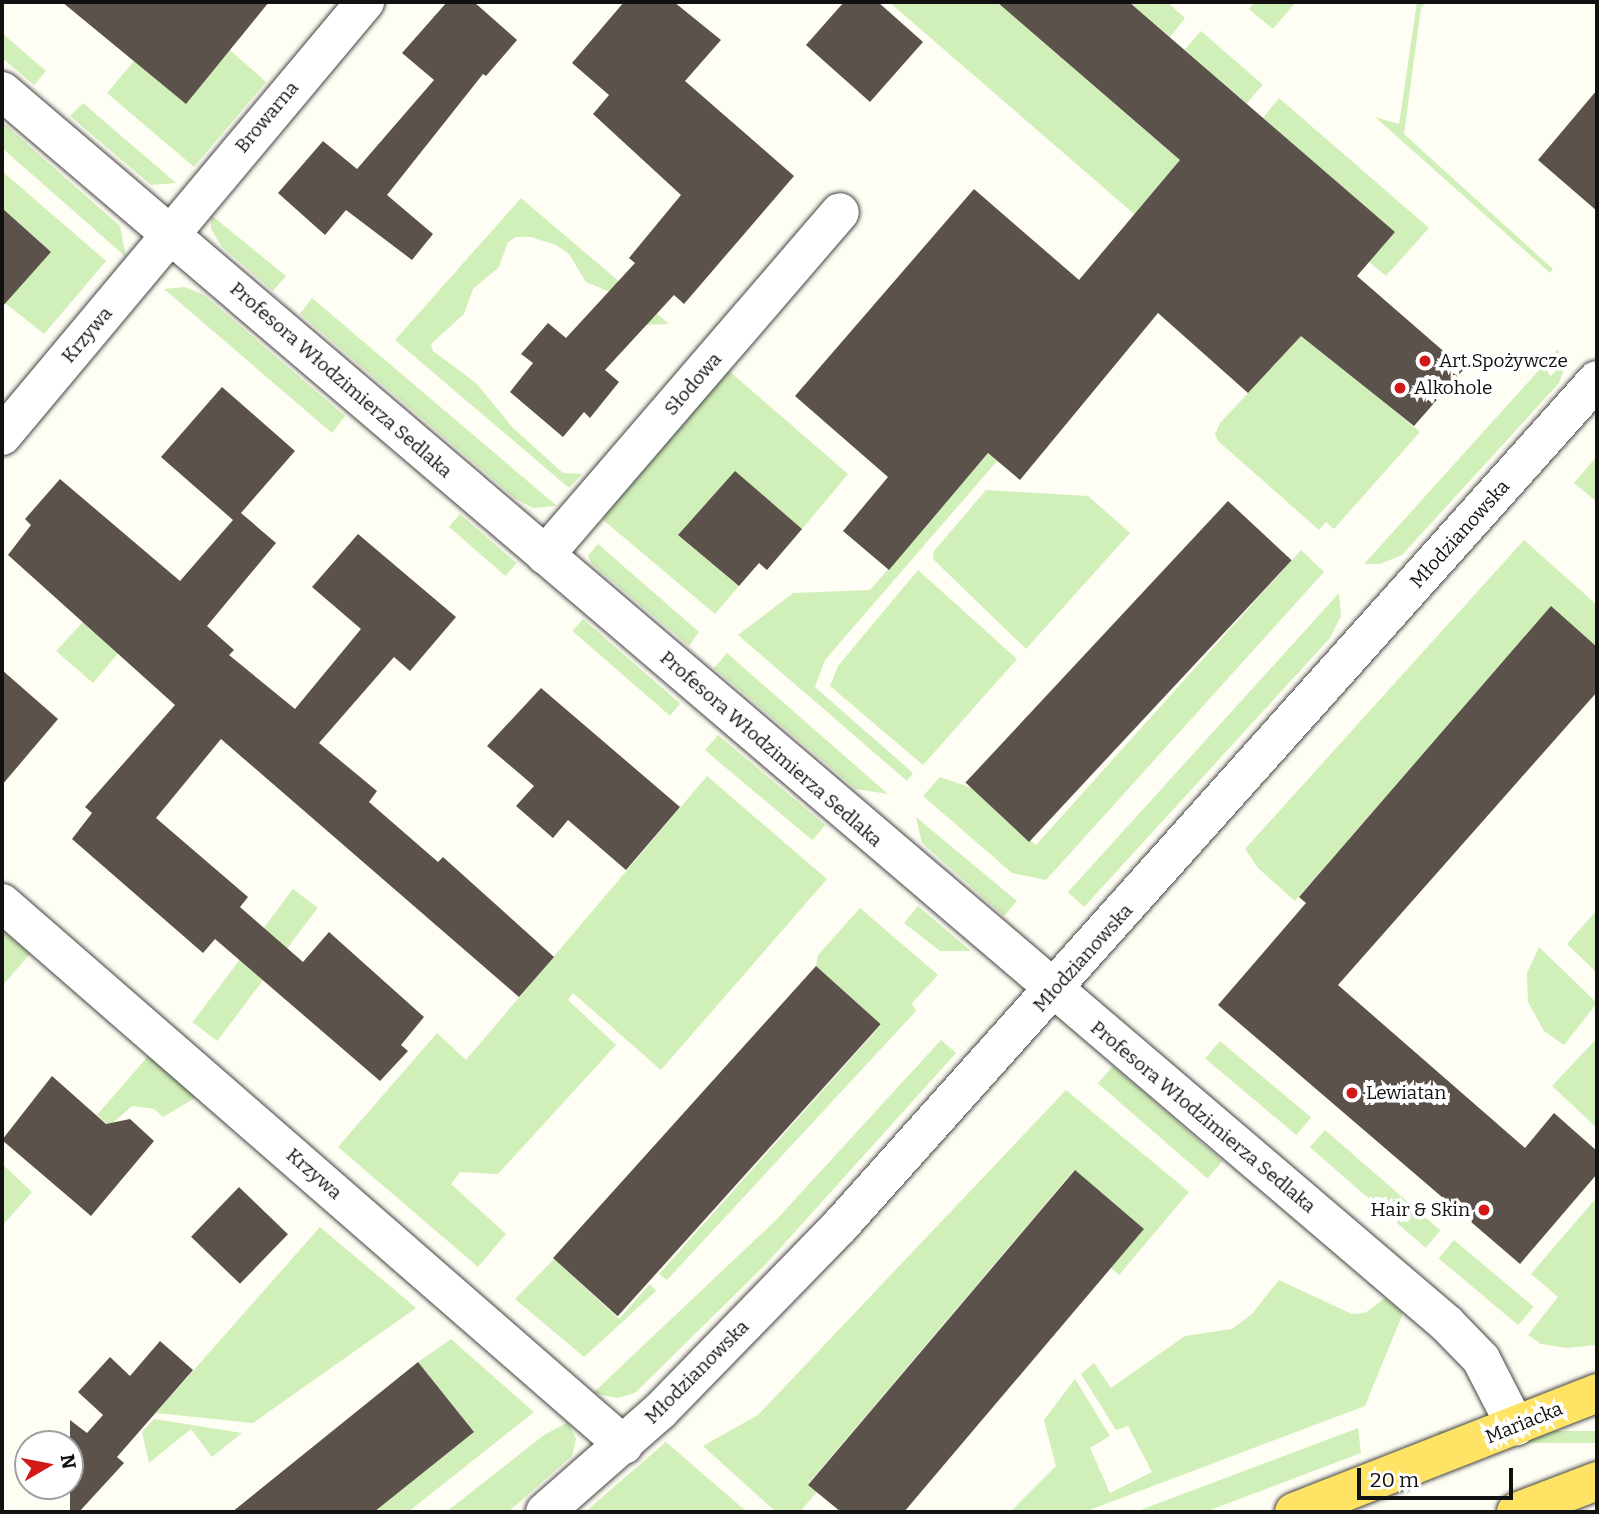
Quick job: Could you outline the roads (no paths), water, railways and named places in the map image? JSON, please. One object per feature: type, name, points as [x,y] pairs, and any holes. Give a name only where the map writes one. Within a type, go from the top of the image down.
[{"type":"main road","name":"Mariacka","points":[[1294,1512],[1597,1393]]},
{"type":"main road","points":[[1516,1512],[1597,1481]]},
{"type":"street","name":"Browarna","points":[[171,233],[365,2]]},
{"type":"street","name":"Profesora Włodzimierza Sedlaka","points":[[2,91],[1447,1324],[1481,1359],[1516,1427]]},
{"type":"street","name":"Słodowa","points":[[545,555],[840,212]]},
{"type":"street","name":"Krzywa","points":[[2,436],[171,233]]},
{"type":"street","name":"Młodzianowska","points":[[545,1512],[624,1445],[840,1226],[1054,990],[1597,380]]},
{"type":"street","name":"Krzywa","points":[[2,903],[624,1445]]},
{"type":"place","name":"Art.Spożywcze","points":[[1425,361]]},
{"type":"place","name":"Alkohole","points":[[1400,388]]},
{"type":"place","name":"Lewiatan","points":[[1352,1093]]},
{"type":"place","name":"Hair & Skin","points":[[1484,1210]]}]
